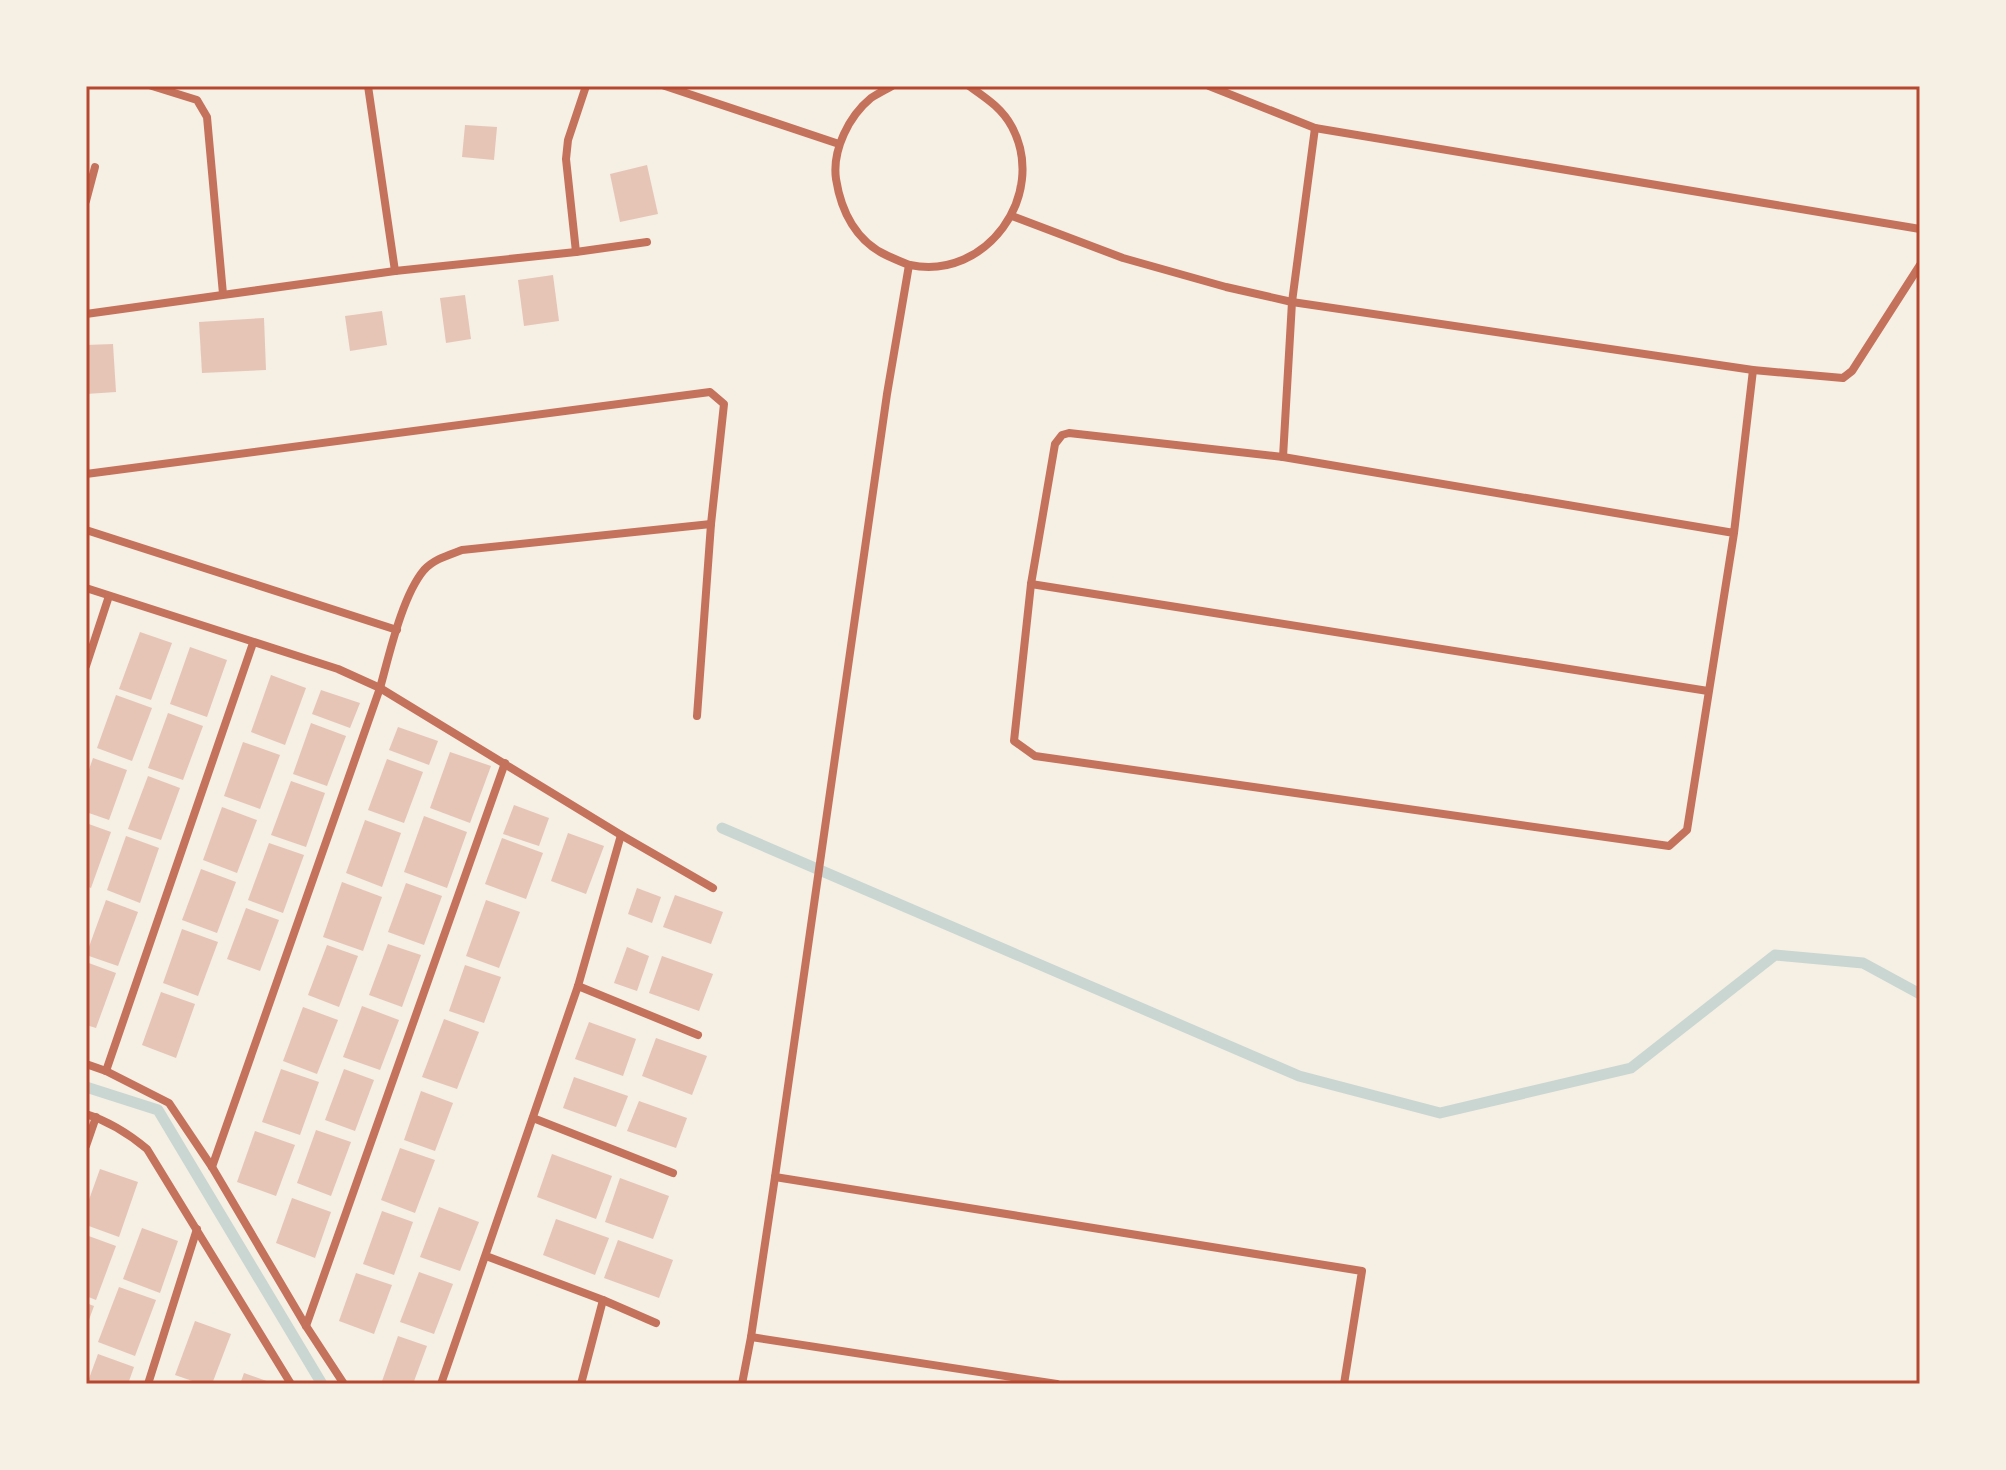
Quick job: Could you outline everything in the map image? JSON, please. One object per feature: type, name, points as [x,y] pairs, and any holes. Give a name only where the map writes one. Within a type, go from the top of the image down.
[{"type":"street","points":[[152,86],[197,100],[207,117],[223,294]]},
{"type":"street","points":[[368,86],[395,271]]},
{"type":"street","points":[[576,252],[566,159],[568,140],[586,86]]},
{"type":"street","points":[[665,86],[839,144]]},
{"type":"street","points":[[892,86],[871,99],[852,119],[839,144],[836,174],[841,203],[855,230],[876,250],[909,265],[931,266],[957,262],[982,250],[1002,232],[1012,216],[1023,181],[1022,154],[1013,128],[997,105],[969,86]]},
{"type":"street","points":[[1209,86],[1315,128],[1920,229]]},
{"type":"street","points":[[1283,457],[1292,302],[1315,128]]},
{"type":"street","points":[[86,201],[95,167]]},
{"type":"street","points":[[1012,216],[1123,258],[1292,302],[1753,370],[1843,378],[1852,371],[1920,265]]},
{"type":"street","points":[[86,314],[395,271],[647,242]]},
{"type":"street","points":[[742,1384],[775,1177],[884,410],[909,265]]},
{"type":"street","points":[[1734,533],[1283,457],[1069,433],[1062,435],[1055,444],[1031,584],[1014,741],[1035,756],[1669,846],[1687,830],[1734,533],[1753,370]]},
{"type":"street","points":[[86,474],[710,392],[724,404],[711,524],[697,716]]},
{"type":"street","points":[[212,1167],[380,688],[397,630],[414,585],[426,568],[462,550],[711,524]]},
{"type":"street","points":[[86,530],[397,630]]},
{"type":"street","points":[[1031,584],[1708,691]]},
{"type":"street","points":[[86,588],[338,669],[380,688],[713,888]]},
{"type":"street","points":[[86,666],[109,596]]},
{"type":"street","points":[[106,1071],[253,643]]},
{"type":"street","points":[[306,1326],[505,763]]},
{"type":"street","points":[[441,1384],[578,986],[621,835]]},
{"type":"street","points":[[578,986],[698,1035]]},
{"type":"street","points":[[86,1064],[169,1103],[212,1167],[344,1384]]},
{"type":"street","points":[[86,1114],[133,1137],[147,1149],[291,1384]]},
{"type":"street","points":[[86,1146],[96,1117]]},
{"type":"street","points":[[533,1118],[673,1173]]},
{"type":"street","points":[[775,1177],[1362,1271],[1344,1384]]},
{"type":"street","points":[[148,1384],[197,1229]]},
{"type":"street","points":[[486,1256],[656,1323]]},
{"type":"street","points":[[581,1384],[603,1300]]},
{"type":"street","points":[[751,1337],[1057,1384]]},
{"type":"building","points":[[465,125],[497,127],[494,160],[462,157]]},
{"type":"building","points":[[647,165],[658,214],[620,222],[610,174]]},
{"type":"building","points":[[553,275],[559,321],[524,326],[518,280]]},
{"type":"building","points":[[465,295],[471,339],[446,343],[440,298]]},
{"type":"building","points":[[382,311],[387,345],[350,351],[345,316]]},
{"type":"building","points":[[264,318],[266,370],[202,373],[199,322]]},
{"type":"building","points":[[113,344],[116,392],[86,394],[86,345]]},
{"type":"building","points":[[140,632],[172,643],[151,700],[119,689]]},
{"type":"building","points":[[190,647],[227,660],[207,717],[170,704]]},
{"type":"building","points":[[271,675],[306,688],[285,745],[251,732]]},
{"type":"building","points":[[321,690],[360,703],[350,728],[312,714]]},
{"type":"building","points":[[116,695],[152,708],[132,761],[97,748]]},
{"type":"building","points":[[168,713],[203,726],[183,780],[148,768]]},
{"type":"building","points":[[311,723],[346,736],[327,786],[293,774]]},
{"type":"building","points":[[398,727],[438,741],[429,765],[389,750]]},
{"type":"building","points":[[243,742],[280,755],[260,809],[224,796]]},
{"type":"building","points":[[450,752],[491,766],[470,823],[430,808]]},
{"type":"building","points":[[93,758],[127,770],[109,820],[86,812],[86,778]]},
{"type":"building","points":[[387,759],[423,772],[404,823],[368,810]]},
{"type":"building","points":[[148,776],[180,788],[161,840],[128,829]]},
{"type":"building","points":[[291,781],[325,793],[306,847],[271,835]]},
{"type":"building","points":[[514,805],[549,818],[539,846],[503,834]]},
{"type":"building","points":[[222,807],[257,820],[237,873],[203,860]]},
{"type":"building","points":[[424,816],[467,832],[447,888],[404,872]]},
{"type":"building","points":[[365,820],[401,833],[382,887],[346,873]]},
{"type":"building","points":[[86,823],[111,832],[91,888],[86,886]]},
{"type":"building","points":[[568,833],[604,846],[586,894],[551,881]]},
{"type":"building","points":[[126,836],[159,848],[140,903],[107,890]]},
{"type":"building","points":[[502,838],[543,853],[526,899],[485,884]]},
{"type":"building","points":[[269,843],[304,855],[283,913],[248,900]]},
{"type":"building","points":[[201,869],[236,882],[217,933],[182,920]]},
{"type":"building","points":[[342,882],[382,897],[363,951],[323,937]]},
{"type":"building","points":[[406,883],[442,896],[424,945],[388,932]]},
{"type":"building","points":[[637,888],[661,897],[652,923],[628,914]]},
{"type":"building","points":[[675,895],[723,912],[711,944],[663,927]]},
{"type":"building","points":[[106,900],[138,912],[118,966],[86,955]]},
{"type":"building","points":[[486,900],[520,912],[499,968],[466,956]]},
{"type":"building","points":[[246,908],[279,920],[260,971],[227,959]]},
{"type":"building","points":[[182,929],[218,942],[198,996],[163,983]]},
{"type":"building","points":[[388,944],[421,955],[402,1007],[369,995]]},
{"type":"building","points":[[327,945],[358,956],[339,1007],[308,995]]},
{"type":"building","points":[[627,947],[649,956],[637,991],[614,983]]},
{"type":"building","points":[[662,956],[713,974],[699,1011],[649,993]]},
{"type":"building","points":[[86,962],[116,973],[96,1028],[86,1025]]},
{"type":"building","points":[[465,965],[501,977],[484,1023],[449,1011]]},
{"type":"building","points":[[161,992],[195,1004],[176,1058],[142,1045]]},
{"type":"building","points":[[362,1006],[399,1020],[380,1070],[343,1057]]},
{"type":"building","points":[[303,1007],[338,1020],[317,1074],[283,1061]]},
{"type":"building","points":[[444,1019],[479,1032],[457,1089],[422,1077]]},
{"type":"building","points":[[589,1022],[636,1039],[623,1076],[575,1059]]},
{"type":"building","points":[[656,1038],[707,1056],[692,1095],[642,1076]]},
{"type":"building","points":[[281,1069],[319,1082],[300,1135],[262,1122]]},
{"type":"building","points":[[344,1069],[374,1080],[355,1131],[325,1120]]},
{"type":"building","points":[[574,1077],[628,1096],[616,1127],[563,1108]]},
{"type":"building","points":[[421,1091],[453,1103],[435,1151],[404,1140]]},
{"type":"building","points":[[639,1101],[687,1118],[676,1148],[627,1131]]},
{"type":"building","points":[[316,1130],[351,1142],[331,1196],[297,1183]]},
{"type":"building","points":[[255,1131],[295,1145],[276,1196],[237,1182]]},
{"type":"building","points":[[400,1148],[435,1160],[415,1213],[381,1200]]},
{"type":"building","points":[[552,1154],[612,1176],[596,1219],[537,1197]]},
{"type":"building","points":[[100,1169],[138,1182],[119,1237],[86,1225],[86,1208]]},
{"type":"building","points":[[620,1178],[669,1196],[653,1239],[605,1222]]},
{"type":"building","points":[[292,1198],[331,1212],[315,1258],[276,1243]]},
{"type":"building","points":[[439,1207],[479,1222],[460,1271],[420,1257]]},
{"type":"building","points":[[382,1211],[413,1222],[394,1275],[363,1264]]},
{"type":"building","points":[[556,1219],[609,1238],[595,1275],[543,1255]]},
{"type":"building","points":[[142,1228],[178,1241],[160,1293],[123,1279]]},
{"type":"building","points":[[86,1235],[116,1246],[96,1300],[86,1296]]},
{"type":"building","points":[[618,1240],[673,1260],[659,1298],[604,1278]]},
{"type":"building","points":[[419,1272],[453,1284],[434,1334],[400,1322]]},
{"type":"building","points":[[356,1273],[392,1285],[374,1334],[339,1321]]},
{"type":"building","points":[[119,1287],[156,1300],[135,1356],[98,1342]]},
{"type":"building","points":[[86,1303],[94,1306],[86,1328]]},
{"type":"building","points":[[195,1321],[231,1334],[212,1384],[201,1384],[175,1375]]},
{"type":"building","points":[[398,1336],[427,1346],[413,1384],[381,1384]]},
{"type":"building","points":[[98,1354],[134,1367],[128,1384],[87,1384]]},
{"type":"building","points":[[244,1373],[275,1384],[240,1384]]},
{"type":"waterway","points":[[722,828],[1299,1076],[1440,1113],[1631,1068],[1775,955],[1863,963],[1920,994]]},
{"type":"waterway","points":[[86,1087],[158,1110],[322,1384]]}]
